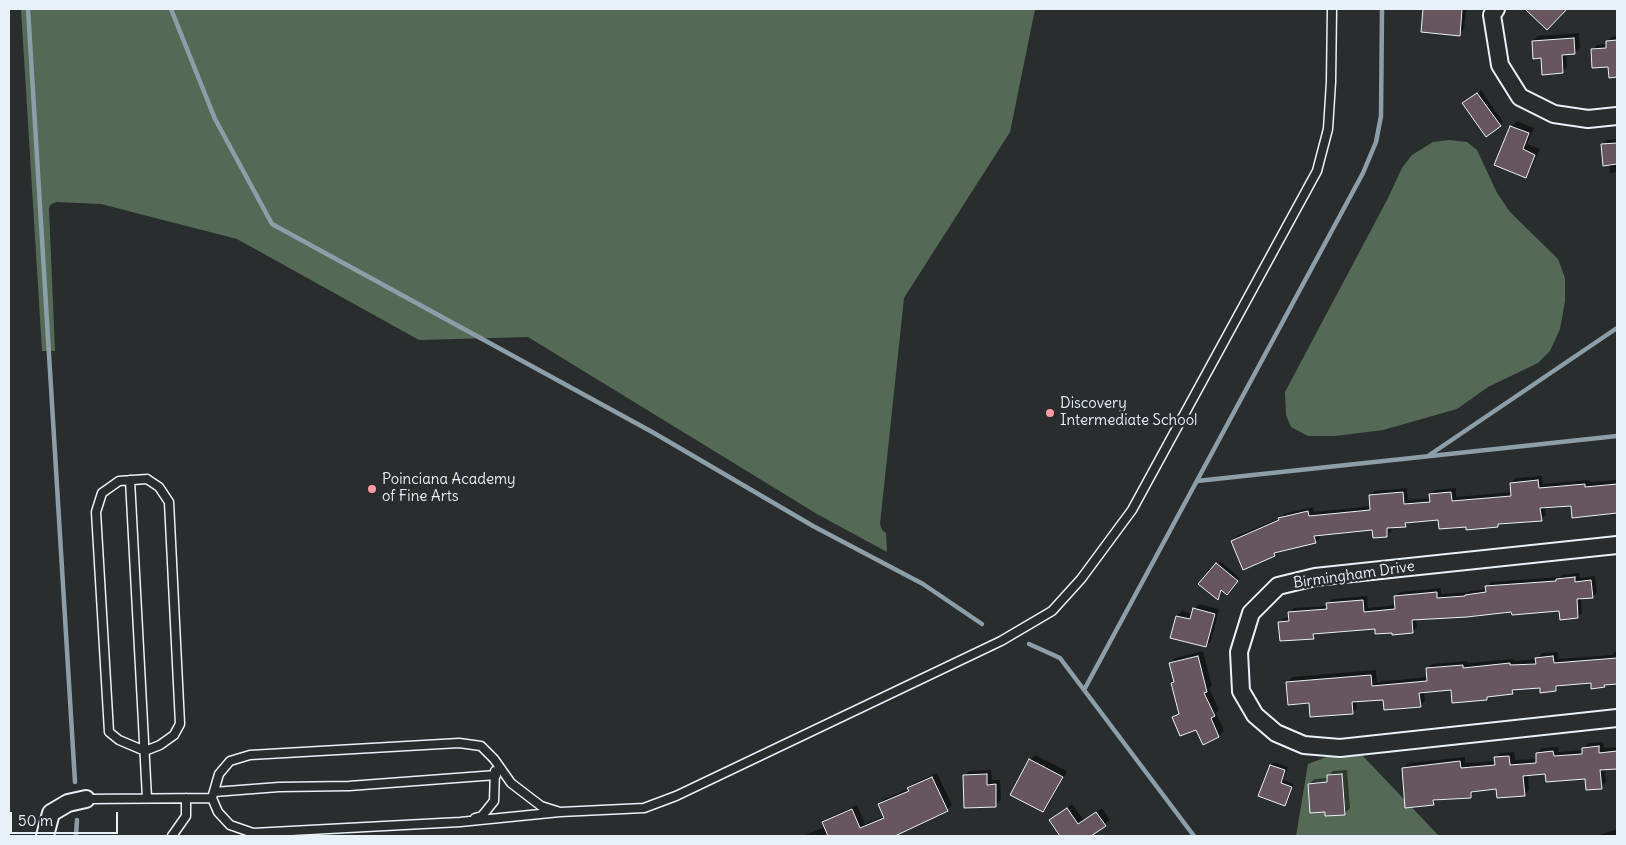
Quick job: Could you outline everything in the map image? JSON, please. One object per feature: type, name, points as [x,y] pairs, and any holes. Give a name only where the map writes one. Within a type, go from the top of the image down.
[{"type":"street","points":[[1496,9],[1492,15],[1500,65],[1520,97],[1554,114],[1588,119],[1617,116]]},
{"type":"street","name":"Birmingham Drive","points":[[1617,545],[1315,577],[1278,586],[1251,613],[1239,652],[1241,691],[1255,715],[1276,733],[1304,745],[1340,748],[1617,718]]},
{"type":"street","points":[[45,836],[51,813],[68,802],[86,799]]},
{"type":"lane","points":[[560,812],[542,806],[511,783],[494,759],[481,746],[459,743],[250,755],[230,761],[219,774],[213,795],[218,812],[230,825],[253,833],[460,822],[560,812],[644,808],[676,796],[1001,642],[1052,612],[1081,579],[1132,510],[1318,171],[1328,128],[1332,9]]},
{"type":"lane","points":[[147,479],[160,487],[168,502],[180,724],[174,735],[160,745],[145,750],[119,740],[110,732],[96,512],[102,493],[119,481],[147,479]]},
{"type":"lane","points":[[130,480],[147,798]]},
{"type":"lane","points":[[460,822],[482,816],[494,801],[496,775],[494,759]]},
{"type":"lane","points":[[86,799],[186,798],[279,787],[349,786],[496,775]]},
{"type":"lane","points":[[172,836],[186,816],[186,798]]},
{"type":"green space","points":[[21,9],[1035,9],[1010,132],[904,298],[880,524],[882,530],[886,533],[887,552],[817,514],[528,337],[419,340],[237,239],[101,204],[56,202],[50,205],[55,351],[42,351]]},
{"type":"green space","points":[[1449,140],[1467,142],[1477,150],[1497,193],[1510,212],[1558,259],[1565,278],[1565,301],[1560,329],[1550,351],[1538,363],[1488,387],[1457,409],[1383,430],[1335,436],[1308,436],[1291,427],[1286,415],[1285,392],[1387,200],[1402,168],[1412,155],[1433,142]]},
{"type":"green space","points":[[1361,754],[1439,836],[1296,836],[1308,764],[1329,756]]},
{"type":"building","points":[[1423,9],[1462,9],[1460,36],[1421,32]]},
{"type":"building","points":[[1525,9],[1567,9],[1547,30]]},
{"type":"building","points":[[1574,38],[1575,54],[1562,55],[1563,73],[1542,75],[1541,58],[1533,59],[1532,41]]},
{"type":"building","points":[[1617,40],[1617,77],[1609,78],[1608,67],[1592,68],[1591,49],[1606,48],[1606,41]]},
{"type":"building","points":[[1477,93],[1501,126],[1486,137],[1462,103]]},
{"type":"building","points":[[1510,126],[1529,133],[1523,149],[1535,155],[1526,178],[1494,165]]},
{"type":"building","points":[[1617,143],[1617,164],[1603,166],[1601,144]]},
{"type":"building","points":[[1538,480],[1539,488],[1585,484],[1585,487],[1617,484],[1617,513],[1572,518],[1571,506],[1540,508],[1542,521],[1498,524],[1498,527],[1466,530],[1466,527],[1439,529],[1438,520],[1405,523],[1406,527],[1387,528],[1387,537],[1373,538],[1372,530],[1314,536],[1316,543],[1274,553],[1275,556],[1243,570],[1231,541],[1279,520],[1278,518],[1308,511],[1309,516],[1370,510],[1369,495],[1403,492],[1404,504],[1430,502],[1429,494],[1451,492],[1452,501],[1511,496],[1510,483]]},
{"type":"building","points":[[1216,563],[1238,581],[1227,595],[1221,590],[1218,600],[1198,584]]},
{"type":"building","points":[[1575,577],[1575,582],[1591,580],[1593,598],[1577,599],[1578,618],[1560,620],[1559,611],[1512,615],[1511,612],[1412,620],[1413,633],[1375,634],[1375,629],[1313,634],[1314,639],[1280,641],[1278,622],[1289,621],[1288,612],[1327,609],[1326,603],[1363,600],[1364,612],[1395,609],[1394,596],[1437,592],[1437,598],[1465,596],[1486,592],[1485,586],[1556,581],[1556,579]]},
{"type":"building","points":[[1193,608],[1215,614],[1206,647],[1170,638],[1176,616],[1190,619]]},
{"type":"building","points":[[1198,656],[1207,692],[1204,693],[1215,716],[1211,718],[1219,737],[1203,745],[1196,730],[1180,736],[1172,717],[1179,714],[1171,683],[1174,682],[1169,663]]},
{"type":"building","points":[[1553,656],[1554,663],[1617,658],[1617,684],[1591,689],[1591,683],[1556,686],[1556,691],[1540,693],[1540,688],[1512,690],[1513,694],[1487,697],[1487,700],[1452,703],[1451,690],[1419,693],[1421,707],[1384,710],[1383,700],[1352,702],[1353,714],[1310,717],[1309,703],[1288,705],[1286,682],[1371,675],[1372,686],[1427,681],[1426,668],[1463,665],[1463,668],[1510,663],[1510,665],[1536,664],[1535,658]]},
{"type":"building","points":[[1599,746],[1599,753],[1617,751],[1617,769],[1600,770],[1602,789],[1586,790],[1585,779],[1546,782],[1545,774],[1523,776],[1525,796],[1497,798],[1496,789],[1471,792],[1471,798],[1433,800],[1434,805],[1405,808],[1402,768],[1460,761],[1461,768],[1495,765],[1494,757],[1509,756],[1510,765],[1536,763],[1536,753],[1553,751],[1554,756],[1582,754],[1582,748]]},
{"type":"building","points":[[1029,759],[1063,777],[1043,812],[1010,795]]},
{"type":"building","points":[[1270,765],[1285,770],[1281,783],[1292,787],[1285,806],[1258,796]]},
{"type":"building","points":[[987,774],[987,785],[996,784],[996,807],[964,808],[963,775]]},
{"type":"building","points":[[1342,774],[1345,815],[1325,816],[1325,812],[1310,813],[1308,784],[1327,782],[1327,775]]},
{"type":"building","points":[[932,777],[948,811],[895,836],[828,836],[822,822],[852,809],[860,828],[884,818],[878,804],[909,791],[907,788]]},
{"type":"building","points":[[1067,808],[1078,824],[1096,812],[1106,826],[1091,836],[1060,836],[1049,820]]},
{"type":"waterway","points":[[28,9],[75,782]]},
{"type":"waterway","points":[[171,9],[215,119],[272,224],[654,433],[813,526],[923,584],[982,624]]},
{"type":"waterway","points":[[1084,690],[1363,173],[1376,142],[1381,116],[1382,9]]},
{"type":"waterway","points":[[1428,456],[1617,328]]},
{"type":"waterway","points":[[1197,481],[1617,436]]},
{"type":"waterway","points":[[1029,644],[1060,658],[1194,836]]},
{"type":"waterway","points":[[76,836],[77,820]]},
{"type":"place","name":"Discovery Intermediate School","points":[[1050,413]]},
{"type":"place","name":"Poinciana Academy of Fine Arts","points":[[372,489]]}]
